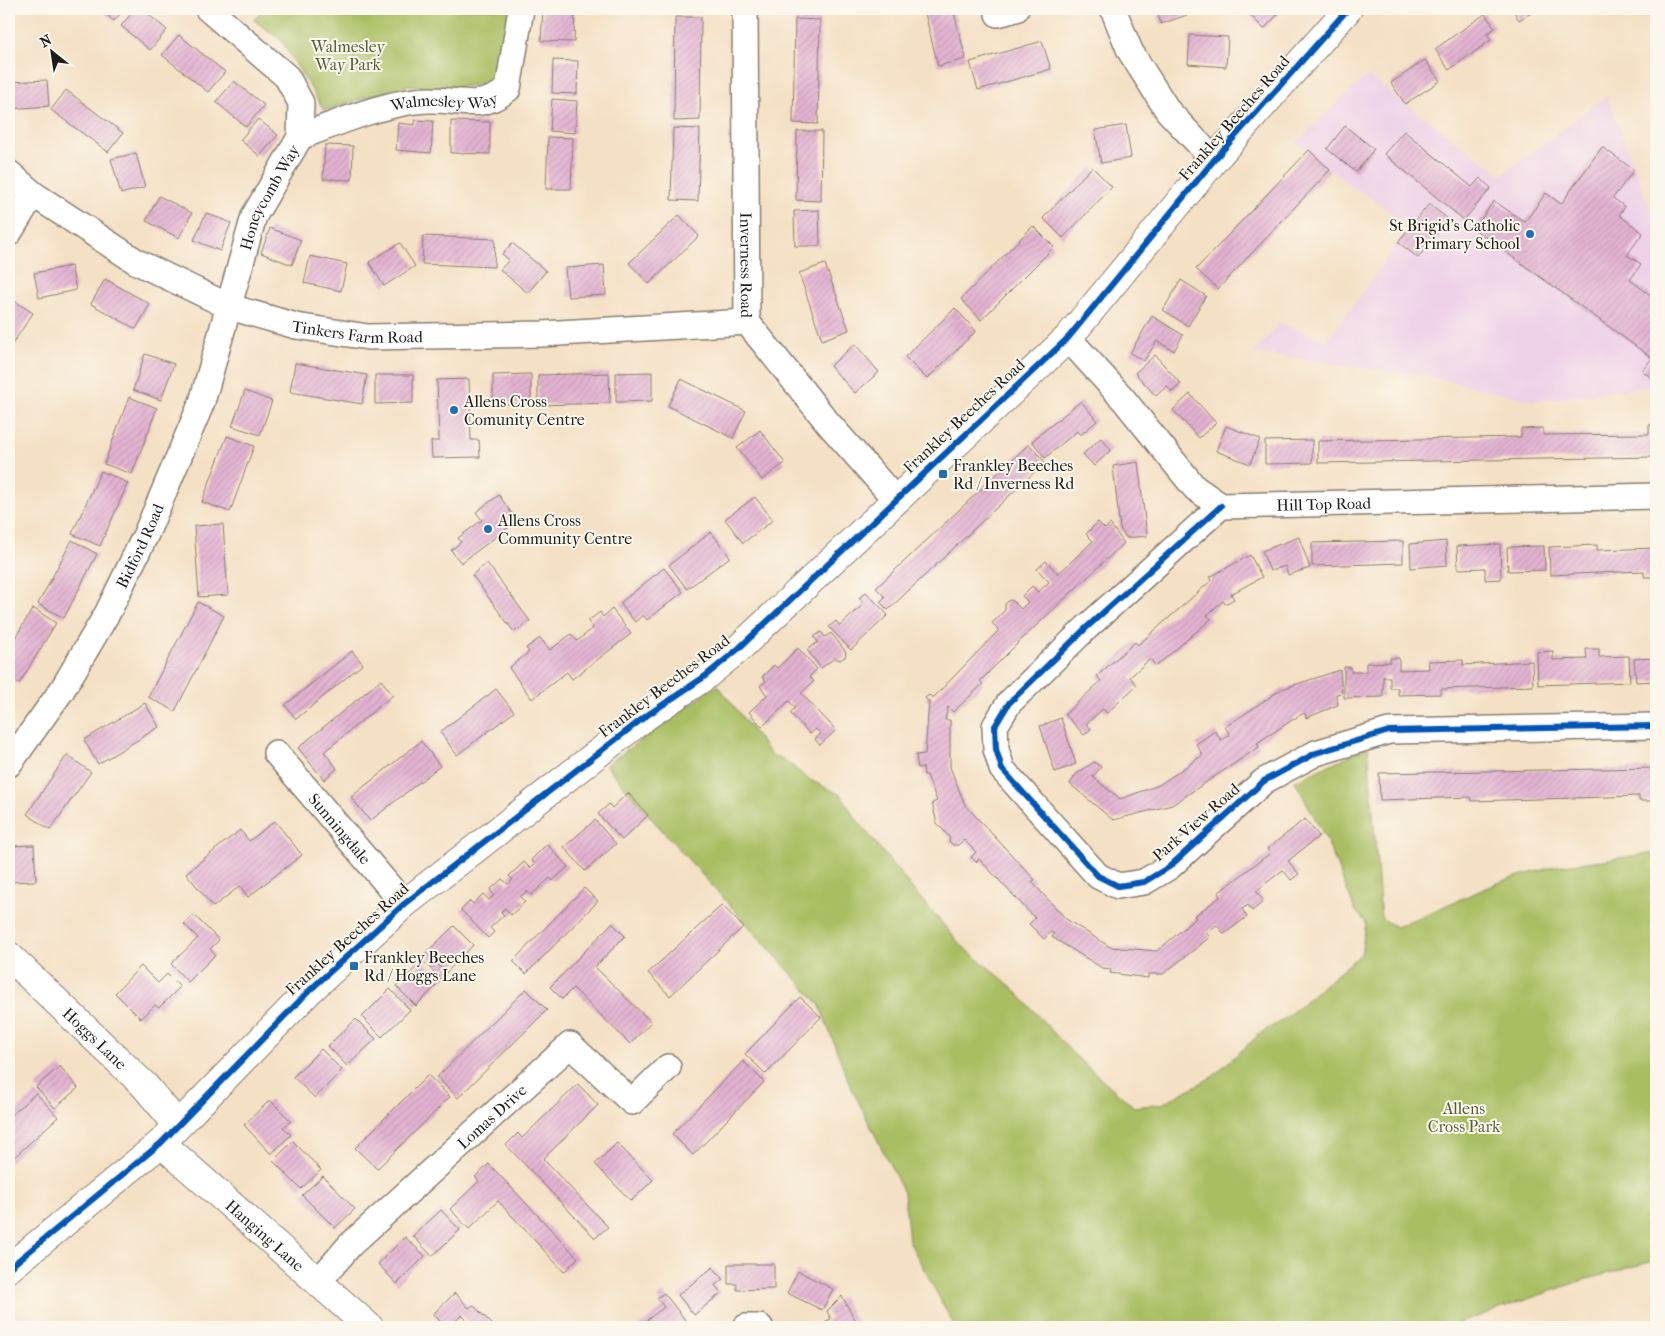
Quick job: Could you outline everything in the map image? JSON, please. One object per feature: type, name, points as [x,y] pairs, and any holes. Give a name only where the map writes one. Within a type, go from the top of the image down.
[{"type":"street","name":"Honeycomb Way","points":[[208,9],[287,77],[301,103],[300,137],[254,216],[230,307]]},
{"type":"street","name":"Walmesley Way","points":[[300,137],[406,101],[430,100],[485,103],[498,97],[508,89],[521,9]]},
{"type":"street","name":"Inverness Road","points":[[745,9],[747,322],[829,424],[895,499]]},
{"type":"street","points":[[1113,9],[1130,51],[1168,111],[1214,160]]},
{"type":"street","name":"Frankley Beeches Road","points":[[9,1268],[169,1133],[310,990],[404,904],[639,722],[704,677],[730,656],[1068,338],[1214,160],[1348,9]]},
{"type":"street","name":"Tinkers Farm Road","points":[[9,173],[33,194],[137,262],[230,307],[296,326],[368,337],[542,334],[747,322]]},
{"type":"street","points":[[9,233],[33,194]]},
{"type":"street","name":"Bidford Road","points":[[9,764],[62,690],[108,612],[146,534],[202,402],[230,307]]},
{"type":"street","points":[[1068,338],[1124,400],[1195,488],[1221,506]]},
{"type":"street","name":"Hill Top Road","points":[[1221,506],[1656,496]]},
{"type":"street","name":"Park View Road","points":[[1221,506],[1086,628],[1009,703],[995,726],[996,748],[1002,769],[1098,876],[1118,886],[1144,882],[1169,867],[1264,781],[1316,752],[1389,731],[1656,726]]},
{"type":"street","name":"Sunningdale","points":[[276,753],[404,904]]},
{"type":"street","name":"Hoggs Lane","points":[[9,956],[144,1085],[169,1133]]},
{"type":"street","name":"Lomas Drive","points":[[319,1281],[350,1245],[570,1045],[632,1102],[668,1068]]},
{"type":"street","name":"Hanging Lane","points":[[169,1133],[319,1281],[369,1327]]},
{"type":"street","points":[[746,1327],[760,1327]]},
{"type":"shaded area","name":"St Brigid's Catholic Primary School","points":[[1367,75],[1502,175],[1607,96],[1656,224],[1656,386],[1534,401],[1433,377],[1254,353],[1279,322],[1327,341],[1410,226],[1330,170],[1309,150],[1296,143]]},
{"type":"green space","name":"Walmesley Way Park","points":[[263,9],[515,9],[513,43],[496,83],[439,89],[409,85],[324,110],[281,40],[254,20]]},
{"type":"green space","name":"Allens Cross Park","points":[[718,685],[771,755],[786,761],[808,779],[841,795],[853,815],[910,886],[961,945],[1012,987],[1072,1053],[1134,1107],[1162,1104],[1212,1077],[1262,1032],[1283,1020],[1361,954],[1366,923],[1355,910],[1327,841],[1295,781],[1368,747],[1381,918],[1396,927],[1505,880],[1557,866],[1656,853],[1656,1260],[1577,1282],[1448,1327],[955,1327],[909,1241],[904,1193],[850,1085],[819,1004],[651,818],[606,765]]},
{"type":"building","points":[[100,9],[124,9],[114,21]]},
{"type":"building","points":[[135,9],[142,9],[167,30],[150,50],[121,26]]},
{"type":"building","points":[[543,9],[575,9],[574,42],[541,41]]},
{"type":"building","points":[[924,9],[953,9],[966,59],[938,66]]},
{"type":"building","points":[[1156,9],[1185,9],[1187,15],[1161,24]]},
{"type":"building","points":[[1244,9],[1283,9],[1264,29]]},
{"type":"building","points":[[1512,9],[1538,9],[1519,20]]},
{"type":"building","points":[[1485,14],[1495,28],[1487,34],[1491,40],[1449,70],[1435,49]]},
{"type":"building","points":[[675,17],[701,17],[700,120],[674,121]]},
{"type":"building","points":[[795,19],[820,20],[818,124],[793,123]]},
{"type":"building","points":[[179,35],[225,72],[208,92],[162,55]]},
{"type":"building","points":[[1190,35],[1228,37],[1226,67],[1188,64]]},
{"type":"building","points":[[1042,41],[1051,69],[978,90],[970,62]]},
{"type":"building","points":[[553,60],[578,61],[577,94],[552,93]]},
{"type":"building","points":[[1425,60],[1440,81],[1405,104],[1391,83]]},
{"type":"building","points":[[47,80],[49,106],[9,109],[9,82]]},
{"type":"building","points":[[234,81],[264,105],[246,127],[216,102]]},
{"type":"building","points":[[66,90],[123,133],[108,152],[51,110]]},
{"type":"building","points":[[552,99],[577,101],[575,133],[550,131]]},
{"type":"building","points":[[258,119],[278,135],[260,156],[240,140]]},
{"type":"building","points":[[415,120],[433,121],[431,153],[396,150],[398,123],[415,125]]},
{"type":"building","points":[[451,121],[490,122],[490,154],[451,153]]},
{"type":"building","points":[[1126,125],[1131,158],[1101,163],[1095,130]]},
{"type":"building","points":[[1345,126],[1374,149],[1356,172],[1327,149]]},
{"type":"building","points":[[673,128],[700,129],[698,201],[671,200]]},
{"type":"building","points":[[797,131],[822,131],[821,201],[796,200]]},
{"type":"building","points":[[1404,131],[1472,187],[1480,178],[1491,188],[1464,220],[1384,154]]},
{"type":"building","points":[[548,137],[573,138],[571,189],[546,189]]},
{"type":"building","points":[[325,145],[353,146],[352,180],[323,179]]},
{"type":"building","points":[[1602,147],[1634,170],[1613,198],[1625,207],[1619,215],[1643,233],[1627,255],[1641,264],[1630,280],[1656,299],[1656,381],[1642,371],[1652,358],[1474,229],[1494,201],[1525,222],[1546,193],[1561,204]]},
{"type":"building","points":[[1309,150],[1330,170],[1218,289],[1196,269]]},
{"type":"building","points":[[136,153],[145,187],[121,194],[111,159]]},
{"type":"building","points":[[1092,167],[1112,187],[1063,238],[1043,218]]},
{"type":"building","points":[[159,196],[192,213],[179,238],[146,221]]},
{"type":"building","points":[[1429,204],[1448,219],[1418,258],[1398,242]]},
{"type":"building","points":[[819,210],[820,246],[795,246],[794,211]]},
{"type":"building","points":[[206,213],[231,223],[220,251],[194,240]]},
{"type":"building","points":[[679,215],[699,236],[649,284],[629,263]]},
{"type":"building","points":[[1033,226],[1054,247],[981,320],[961,299]]},
{"type":"building","points":[[270,228],[301,240],[292,265],[261,253]]},
{"type":"building","points":[[423,236],[495,239],[494,267],[422,264]]},
{"type":"building","points":[[400,243],[415,266],[384,286],[369,262]]},
{"type":"building","points":[[512,243],[546,271],[528,293],[500,270],[509,260],[502,254]]},
{"type":"building","points":[[310,256],[347,264],[341,291],[304,283]]},
{"type":"building","points":[[825,264],[849,330],[822,340],[799,273]]},
{"type":"building","points":[[604,265],[606,295],[568,297],[565,268]]},
{"type":"building","points":[[71,266],[76,290],[39,298],[34,273]]},
{"type":"building","points":[[105,279],[150,304],[136,329],[91,304]]},
{"type":"building","points":[[1181,280],[1206,296],[1188,326],[1163,310]]},
{"type":"building","points":[[9,299],[33,313],[9,349]]},
{"type":"building","points":[[955,308],[976,331],[927,379],[905,357]]},
{"type":"building","points":[[1152,316],[1183,335],[1174,351],[1157,341],[1144,361],[1130,353]]},
{"type":"building","points":[[855,344],[879,372],[855,393],[830,366]]},
{"type":"building","points":[[145,354],[174,364],[161,400],[133,390]]},
{"type":"building","points":[[1155,355],[1181,384],[1172,392],[1167,386],[1156,396],[1135,373]]},
{"type":"building","points":[[295,363],[367,375],[362,404],[290,392]]},
{"type":"building","points":[[652,372],[652,401],[616,402],[616,373]]},
{"type":"building","points":[[609,373],[610,403],[538,405],[538,375]]},
{"type":"building","points":[[531,374],[531,404],[493,404],[493,375]]},
{"type":"building","points":[[375,375],[413,375],[413,403],[375,404]]},
{"type":"building","name":"Allens Cross Comunity Centre","points":[[469,379],[471,440],[479,440],[480,457],[432,458],[431,441],[439,441],[437,380]]},
{"type":"building","points":[[681,379],[746,411],[733,438],[668,406]]},
{"type":"building","points":[[245,391],[272,401],[260,435],[232,426]]},
{"type":"building","points":[[1190,394],[1216,423],[1199,438],[1173,410]]},
{"type":"building","points":[[129,397],[157,408],[132,474],[104,464]]},
{"type":"building","points":[[1081,401],[1097,421],[1080,435],[1077,431],[1045,458],[1032,441]]},
{"type":"building","points":[[1649,425],[1656,425],[1656,457],[1318,463],[1318,441],[1521,437],[1521,429],[1543,428],[1543,435],[1649,434]]},
{"type":"building","points":[[1226,426],[1260,439],[1250,464],[1216,451]]},
{"type":"building","points":[[760,430],[785,463],[762,480],[737,448]]},
{"type":"building","points":[[227,436],[254,446],[230,512],[202,502]]},
{"type":"building","points":[[1101,438],[1111,450],[1094,466],[1083,454]]},
{"type":"building","points":[[1312,440],[1312,463],[1265,464],[1265,441]]},
{"type":"building","points":[[1029,444],[1045,462],[888,610],[880,602],[885,597],[876,588]]},
{"type":"building","points":[[1138,462],[1147,536],[1127,538],[1120,529],[1113,466]]},
{"type":"building","points":[[101,471],[128,483],[100,546],[72,534]]},
{"type":"building","name":"Allens Cross Community Centre","points":[[499,495],[517,521],[461,563],[451,550],[461,542],[458,538],[482,520],[476,512]]},
{"type":"building","points":[[755,497],[773,520],[743,543],[725,519]]},
{"type":"building","points":[[1098,522],[1105,529],[1110,524],[1124,543],[1020,641],[980,681],[983,684],[953,712],[948,707],[945,720],[950,720],[950,767],[965,805],[1035,880],[1032,882],[1066,919],[1110,947],[1157,951],[1196,918],[1194,916],[1220,897],[1218,893],[1270,853],[1267,849],[1305,819],[1319,836],[1288,861],[1299,874],[1291,880],[1283,870],[1256,891],[1264,901],[1252,911],[1248,905],[1242,909],[1247,917],[1224,934],[1217,925],[1206,933],[1210,937],[1163,974],[1148,974],[1148,978],[1110,973],[1111,969],[1102,968],[1052,937],[1054,934],[1051,932],[1044,939],[1029,924],[1035,918],[979,859],[976,862],[971,857],[976,852],[964,840],[958,845],[953,845],[949,841],[950,838],[937,823],[932,803],[937,801],[927,775],[924,775],[923,767],[918,768],[916,755],[925,754],[929,702],[925,698],[929,695],[933,698],[999,630],[992,623],[1005,610],[1005,604],[1009,600],[1013,601],[1021,609],[1028,602],[1022,596],[1032,586],[1038,592],[1049,582],[1037,569],[1046,561],[1058,574],[1093,541],[1086,534]]},
{"type":"building","points":[[223,524],[228,595],[199,597],[194,526]]},
{"type":"building","points":[[711,532],[730,557],[687,589],[669,565]]},
{"type":"building","points":[[1299,537],[1310,568],[1288,575],[1285,566],[1270,571],[1262,551]]},
{"type":"building","points":[[72,540],[97,554],[64,618],[38,604]]},
{"type":"building","points":[[1403,541],[1403,563],[1312,566],[1312,543]]},
{"type":"building","points":[[1446,541],[1447,565],[1411,568],[1410,544]]},
{"type":"building","points":[[1500,544],[1501,579],[1485,580],[1485,568],[1458,569],[1457,546]]},
{"type":"building","points":[[1597,545],[1597,550],[1656,548],[1656,577],[1644,577],[1644,571],[1550,575],[1549,547]]},
{"type":"building","points":[[1544,546],[1545,570],[1508,571],[1507,547]]},
{"type":"building","points":[[1250,555],[1262,577],[1231,594],[1234,599],[1225,604],[1223,601],[1207,615],[1211,619],[1156,666],[1150,659],[1130,677],[1137,685],[1107,713],[1103,709],[1086,724],[1091,729],[1084,735],[1065,714],[1101,681],[1097,676],[1135,642],[1138,645],[1212,580],[1210,577]]},
{"type":"building","points":[[487,563],[530,621],[514,632],[472,575]]},
{"type":"building","points":[[664,568],[683,592],[647,620],[643,615],[635,622],[620,603]]},
{"type":"building","points":[[866,592],[888,615],[851,650],[829,627],[836,621],[840,626],[864,604],[859,598]]},
{"type":"building","points":[[198,602],[224,616],[175,711],[148,697]]},
{"type":"building","points":[[33,608],[56,623],[19,684],[9,678],[9,648]]},
{"type":"building","points":[[612,609],[631,634],[572,679],[567,672],[532,699],[509,668],[529,652],[526,648],[540,638],[550,650],[571,634],[577,641],[593,628],[588,621],[600,612],[603,617]]},
{"type":"building","points":[[821,632],[825,637],[831,633],[846,652],[845,657],[840,660],[835,658],[821,668],[807,650],[818,642],[814,637]]},
{"type":"building","points":[[798,648],[817,669],[809,677],[814,681],[801,693],[836,730],[820,745],[815,739],[821,734],[816,729],[810,734],[790,713],[795,708],[789,701],[762,727],[749,712],[767,695],[760,686],[766,681],[762,677],[774,665],[777,668]]},
{"type":"building","points":[[1586,649],[1599,649],[1599,657],[1629,656],[1630,682],[1538,685],[1537,652],[1553,651],[1553,660],[1587,659]]},
{"type":"building","points":[[352,651],[363,664],[296,719],[285,705]]},
{"type":"building","points":[[1390,658],[1399,658],[1399,670],[1429,669],[1428,661],[1463,660],[1463,665],[1532,661],[1533,686],[1441,689],[1441,694],[1398,695],[1398,688],[1390,688],[1390,677],[1383,677],[1383,697],[1344,698],[1344,667],[1351,667],[1351,672],[1366,672],[1366,663],[1390,662]]},
{"type":"building","points":[[1656,658],[1656,681],[1636,682],[1634,659]]},
{"type":"building","points":[[1340,670],[1342,693],[1336,694],[1338,705],[1306,718],[1305,713],[1300,715],[1257,743],[1259,747],[1172,805],[1113,820],[1070,784],[1076,774],[1094,762],[1101,767],[1093,777],[1120,799],[1159,785],[1203,755],[1196,744],[1215,731],[1221,740],[1230,735],[1225,727],[1282,689]]},
{"type":"building","points":[[381,680],[393,695],[324,752],[337,768],[324,780],[298,748]]},
{"type":"building","points":[[496,689],[514,712],[457,755],[440,732]]},
{"type":"building","points":[[145,703],[159,727],[98,764],[84,740]]},
{"type":"building","points":[[1061,718],[1076,764],[1055,772],[1040,726]]},
{"type":"building","points":[[421,741],[440,766],[370,821],[351,797]]},
{"type":"building","points":[[67,755],[91,772],[50,830],[27,814]]},
{"type":"building","points":[[1656,768],[1656,801],[1639,801],[1639,796],[1472,801],[1471,797],[1380,800],[1379,773]]},
{"type":"building","points":[[628,793],[648,815],[622,840],[598,814],[609,804],[612,808]]},
{"type":"building","points":[[595,820],[616,844],[585,871],[564,847]]},
{"type":"building","points":[[275,821],[302,855],[248,897],[240,886],[213,907],[186,873],[240,830],[249,841]]},
{"type":"building","points":[[547,844],[568,867],[553,881],[550,878],[531,895],[527,891],[520,897],[525,902],[511,915],[505,908],[501,912],[504,915],[490,928],[494,932],[488,938],[461,910],[470,901],[473,904],[483,894],[489,900],[494,895],[490,890],[502,879],[508,884],[513,880],[509,876],[524,862],[530,868],[535,864],[531,860]]},
{"type":"building","points":[[34,845],[36,881],[9,882],[9,846]]},
{"type":"building","points":[[584,888],[598,901],[526,974],[513,961]]},
{"type":"building","points":[[722,905],[743,927],[670,996],[648,973]]},
{"type":"building","points":[[194,915],[219,940],[210,949],[215,955],[188,982],[171,964],[198,938],[184,924]]},
{"type":"building","points":[[612,923],[625,936],[595,967],[651,1022],[630,1044],[573,988],[562,999],[550,987]]},
{"type":"building","points":[[454,926],[473,945],[446,973],[426,953]]},
{"type":"building","points":[[423,961],[442,980],[416,1006],[396,986]]},
{"type":"building","points":[[141,966],[158,983],[167,974],[180,987],[159,1008],[155,1005],[141,1019],[115,993]]},
{"type":"building","points":[[390,989],[410,1010],[382,1037],[362,1017]]},
{"type":"building","points":[[526,989],[547,1010],[458,1098],[437,1077]]},
{"type":"building","points":[[800,997],[821,1017],[766,1074],[745,1054]]},
{"type":"building","points":[[356,1019],[376,1039],[347,1066],[328,1046]]},
{"type":"building","points":[[321,1049],[342,1070],[315,1098],[293,1077]]},
{"type":"building","points":[[743,1061],[764,1082],[693,1155],[672,1134]]},
{"type":"building","points":[[60,1066],[78,1088],[55,1108],[36,1087]]},
{"type":"building","points":[[428,1075],[450,1097],[377,1169],[355,1148]]},
{"type":"building","points":[[578,1084],[598,1105],[543,1159],[608,1227],[595,1238],[506,1145],[518,1133],[522,1138]]},
{"type":"building","points":[[36,1093],[58,1117],[9,1162],[9,1117]]},
{"type":"building","points":[[270,1100],[291,1121],[283,1127],[291,1135],[271,1154],[244,1125]]},
{"type":"building","points":[[293,1141],[321,1170],[301,1189],[273,1161]]},
{"type":"building","points":[[617,1143],[653,1180],[631,1201],[595,1164]]},
{"type":"building","points":[[489,1164],[578,1258],[564,1272],[498,1201],[469,1229],[450,1209],[479,1181],[475,1177]]},
{"type":"building","points":[[323,1176],[355,1209],[335,1228],[302,1195]]},
{"type":"building","points":[[441,1210],[460,1230],[432,1256],[413,1236]]},
{"type":"building","points":[[405,1237],[425,1256],[397,1284],[378,1264]]},
{"type":"building","points":[[728,1264],[774,1264],[774,1289],[737,1290],[737,1284],[728,1284]]},
{"type":"building","points":[[713,1267],[723,1279],[715,1285],[721,1293],[694,1315],[678,1295]]},
{"type":"building","points":[[798,1271],[833,1289],[822,1310],[787,1293]]},
{"type":"building","points":[[455,1293],[469,1308],[473,1305],[495,1327],[460,1327],[467,1321],[462,1315],[449,1327],[446,1327],[433,1314]]},
{"type":"building","points":[[664,1293],[686,1321],[678,1327],[638,1327],[664,1307],[657,1298]]},
{"type":"building","points":[[842,1296],[859,1327],[829,1327],[826,1321],[831,1319],[827,1311]]},
{"type":"cycle path","points":[[9,1268],[161,1143],[310,990],[404,904],[646,716],[704,677],[737,650],[1068,338],[1214,160],[1348,9]]},
{"type":"cycle path","points":[[1221,506],[1086,628],[1009,703],[995,726],[996,749],[1002,769],[1098,876],[1118,886],[1144,882],[1169,867],[1264,781],[1316,753],[1389,731],[1656,726]]},
{"type":"place","name":"St Brigid's Catholic Primary School","points":[[1530,234]]},
{"type":"place","name":"Allens Cross Comunity Centre","points":[[454,410]]},
{"type":"place","name":"Frankley Beeches Rd / Inverness Rd","points":[[943,474]]},
{"type":"place","name":"Allens Cross Community Centre","points":[[488,529]]},
{"type":"place","name":"Frankley Beeches Rd / Hoggs Lane","points":[[354,966]]}]
